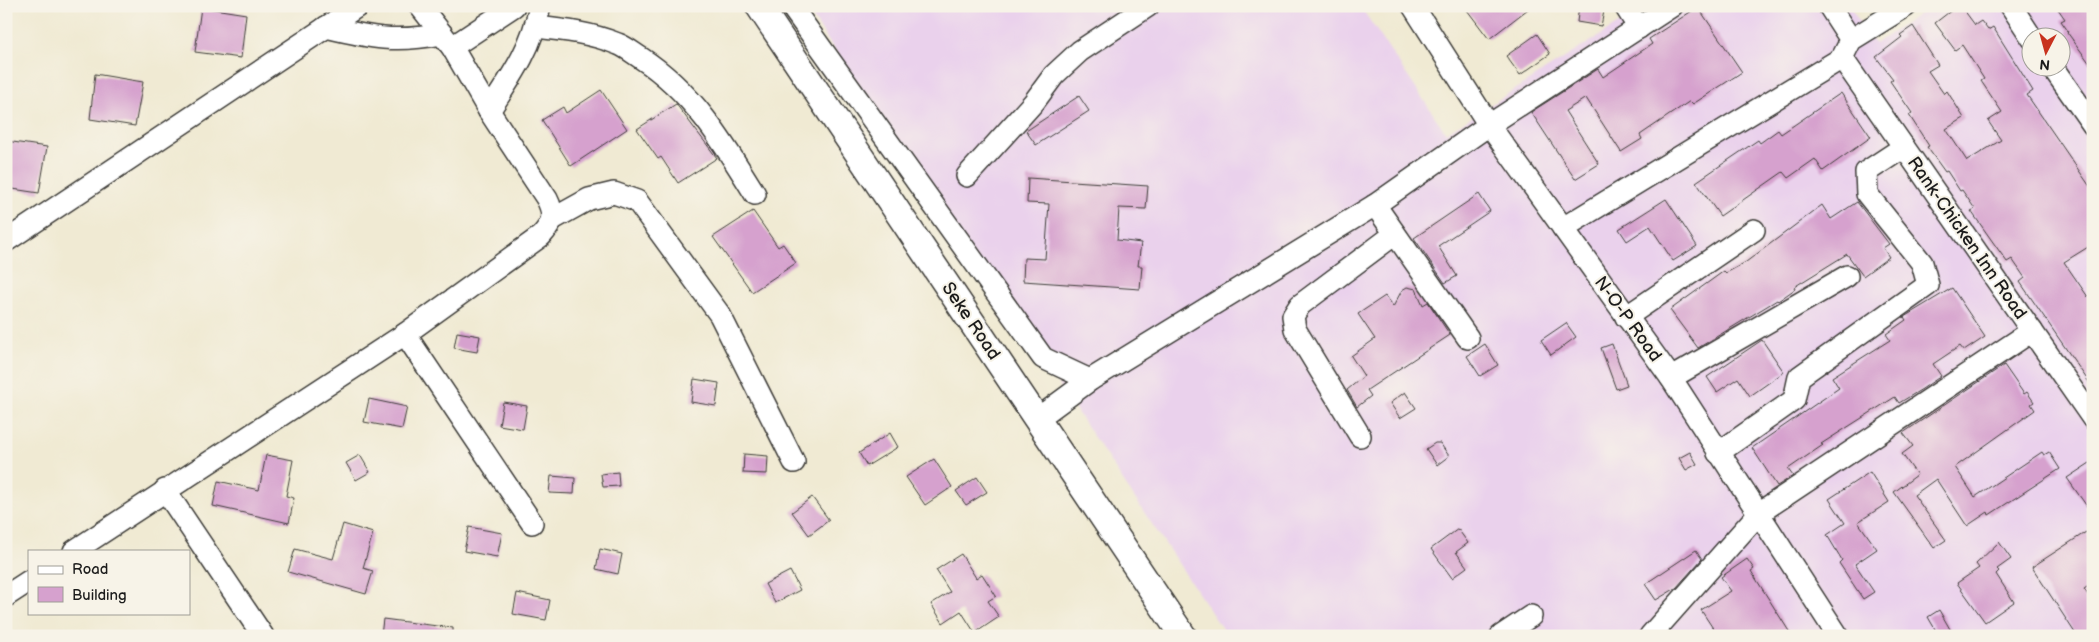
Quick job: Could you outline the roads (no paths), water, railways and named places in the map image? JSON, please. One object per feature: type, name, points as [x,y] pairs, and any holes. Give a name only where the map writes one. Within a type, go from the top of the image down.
[{"type":"main road","name":"Seke Road","points":[[759,6],[1183,636]]},
{"type":"street","points":[[6,241],[358,6]]},
{"type":"street","points":[[75,550],[405,334],[541,236],[550,227],[552,210],[547,199],[489,111],[447,41],[420,6]]},
{"type":"street","points":[[326,27],[376,39],[447,41],[514,6]]},
{"type":"street","points":[[489,111],[522,62],[536,27],[540,6]]},
{"type":"street","points":[[791,6],[1043,358],[1090,380]]},
{"type":"street","points":[[966,176],[1034,102],[1054,75],[1074,57],[1148,6]]},
{"type":"street","name":"N-O-P Road","points":[[1413,6],[1489,125],[1671,378],[1838,636]]},
{"type":"street","points":[[1624,6],[1639,28]]},
{"type":"street","points":[[1037,419],[1090,380],[1375,205],[1489,125],[1672,6]]},
{"type":"street","name":"Rank-Chicken Inn Road","points":[[1829,6],[1847,49],[1904,147],[2093,419]]},
{"type":"street","points":[[1563,228],[1847,49],[1906,6]]},
{"type":"street","points":[[2011,6],[2025,28]]},
{"type":"street","points":[[536,27],[576,31],[619,44],[652,65],[687,96],[716,131],[755,194]]},
{"type":"street","points":[[2060,78],[2093,125]]},
{"type":"street","points":[[1718,453],[1794,400],[1799,377],[1928,285],[1922,263],[1867,194],[1866,172],[1904,147]]},
{"type":"street","points":[[552,219],[588,199],[614,193],[637,201],[720,315],[794,462]]},
{"type":"street","points":[[1375,205],[1468,338]]},
{"type":"street","points":[[1626,317],[1754,230]]},
{"type":"street","points":[[1360,436],[1295,329],[1293,316],[1300,305],[1395,234]]},
{"type":"street","points":[[1671,378],[1847,276]]},
{"type":"street","points":[[1650,636],[1759,513],[2032,331]]},
{"type":"street","points":[[405,334],[532,523]]},
{"type":"street","points":[[165,490],[263,636]]},
{"type":"street","points":[[6,596],[28,582]]},
{"type":"street","points":[[1501,636],[1531,616]]}]
